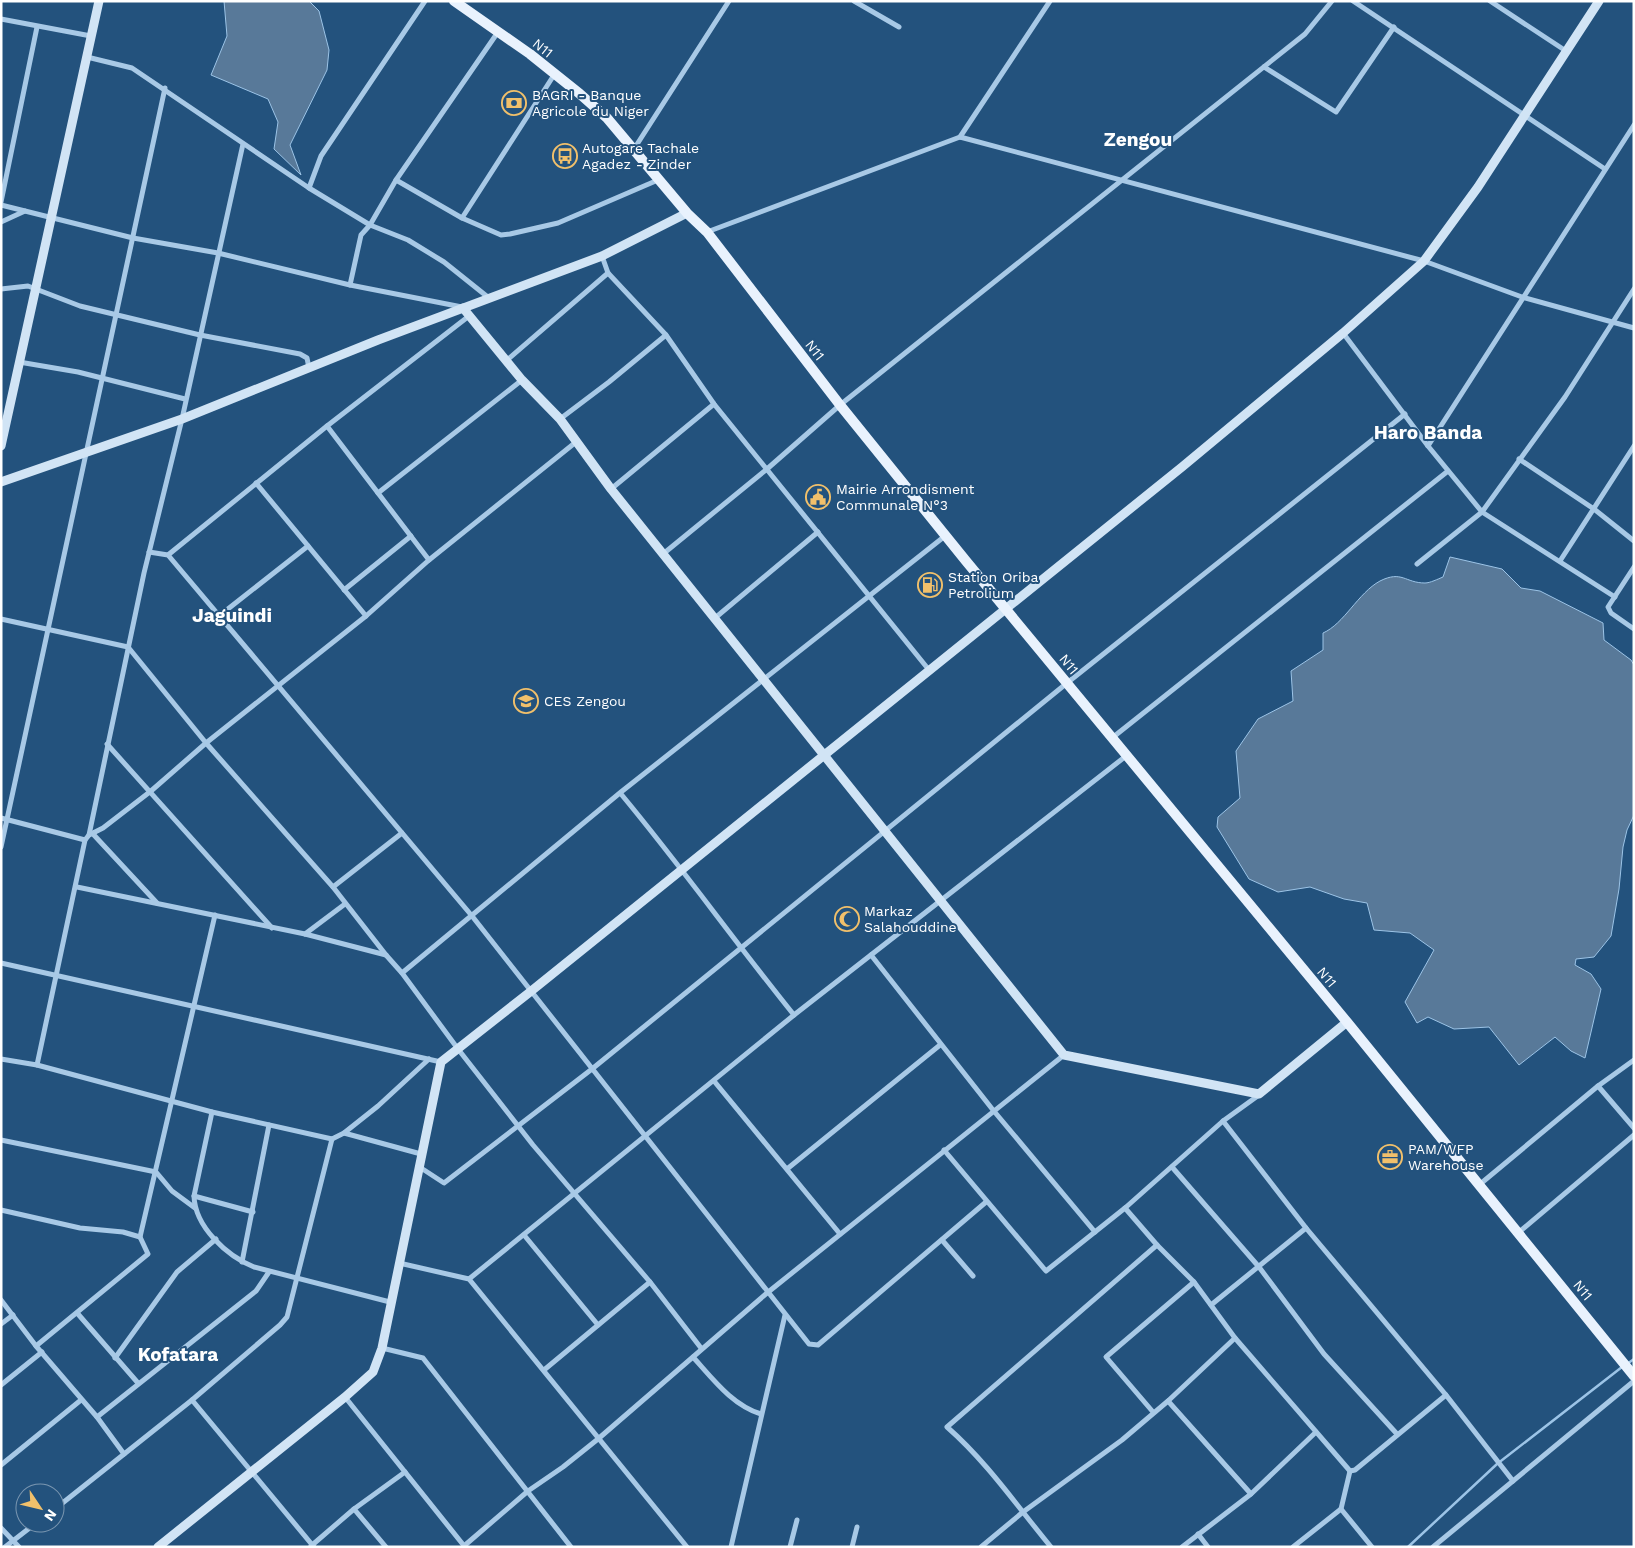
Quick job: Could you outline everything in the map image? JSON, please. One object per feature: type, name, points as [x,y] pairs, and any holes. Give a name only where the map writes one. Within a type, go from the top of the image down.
[{"type":"main road","name":"N11","points":[[454,1],[498,31],[580,94],[607,118],[658,180],[687,213],[707,232],[840,405],[1006,610],[1347,1022],[1633,1376]]},
{"type":"street","points":[[1,446],[98,1]]},
{"type":"street","points":[[309,188],[321,156],[425,1]]},
{"type":"street","points":[[634,149],[728,1]]},
{"type":"street","points":[[854,1],[899,27]]},
{"type":"street","points":[[960,138],[1050,1]]},
{"type":"street","points":[[663,554],[767,469],[840,405],[1264,67],[1312,27],[1332,1]]},
{"type":"street","points":[[1354,1],[1605,169]]},
{"type":"street","points":[[1490,1],[1566,51]]},
{"type":"street","points":[[158,1547],[345,1398],[373,1372],[382,1348],[418,1166],[441,1062],[1182,467],[1343,333],[1424,261],[1478,187],[1599,1]]},
{"type":"street","points":[[1,19],[91,36]]},
{"type":"street","points":[[37,26],[1,204],[25,212],[133,238],[218,254],[350,285],[463,308],[522,380],[560,419],[611,489],[942,900],[1064,1055],[1259,1094]]},
{"type":"street","points":[[1264,67],[1336,112],[1394,27]]},
{"type":"street","points":[[350,285],[361,235],[370,225],[396,180],[498,31]]},
{"type":"street","points":[[87,57],[128,66],[165,88],[243,144],[309,188],[370,225],[408,240],[444,262],[489,298]]},
{"type":"street","points":[[462,218],[554,75]]},
{"type":"street","points":[[1,847],[4,819],[118,315],[165,88]]},
{"type":"street","points":[[1428,446],[1634,125]]},
{"type":"street","points":[[707,232],[960,138],[1424,261],[1522,297],[1634,328]]},
{"type":"street","points":[[91,834],[107,744],[128,647],[182,419],[243,144]]},
{"type":"street","points":[[396,180],[462,218],[501,235],[558,223],[658,180]]},
{"type":"street","points":[[1,222],[25,212]]},
{"type":"street","points":[[1,482],[87,454],[182,419],[463,308],[602,256],[687,213]]},
{"type":"street","points":[[602,256],[608,273],[666,335],[714,404],[929,670]]},
{"type":"street","points":[[506,361],[608,273]]},
{"type":"street","points":[[1,289],[19,285],[36,289],[80,306],[200,334],[300,354],[307,358],[309,368]]},
{"type":"street","points":[[1417,564],[1482,512],[1565,397],[1634,289]]},
{"type":"street","points":[[168,555],[327,426],[469,316]]},
{"type":"street","points":[[1343,333],[1428,446],[1482,512],[1615,597]]},
{"type":"street","points":[[560,419],[666,335]]},
{"type":"street","points":[[19,362],[78,372],[185,399]]},
{"type":"street","points":[[378,492],[522,380]]},
{"type":"street","points":[[611,489],[714,404]]},
{"type":"street","points":[[418,1166],[444,1183],[592,1069],[1067,683],[1405,414]]},
{"type":"street","points":[[327,426],[430,560]]},
{"type":"street","points":[[37,1065],[77,887],[85,840],[151,791],[206,743],[366,616],[430,560],[576,442]]},
{"type":"street","points":[[1560,562],[1632,452],[1634,446]]},
{"type":"street","points":[[1519,459],[1594,509],[1634,541]]},
{"type":"street","points":[[1112,738],[1448,471]]},
{"type":"street","points":[[256,483],[366,616]]},
{"type":"street","points":[[715,618],[818,532]]},
{"type":"street","points":[[402,973],[621,794],[946,535]]},
{"type":"street","points":[[344,590],[411,536]]},
{"type":"street","points":[[219,616],[308,546]]},
{"type":"street","points":[[149,552],[168,555],[402,832],[472,916],[767,1293],[810,1344],[818,1345],[986,1202]]},
{"type":"street","points":[[1634,567],[1608,607],[1610,611],[1634,629]]},
{"type":"street","points":[[1,619],[128,647],[206,743],[333,887],[402,973],[458,1049],[518,1125],[650,1282],[701,1348]]},
{"type":"street","points":[[107,744],[273,928]]},
{"type":"street","points":[[469,1279],[794,1015],[1127,756]]},
{"type":"street","points":[[621,794],[682,869],[740,948],[794,1015]]},
{"type":"street","points":[[4,819],[85,840]]},
{"type":"street","points":[[333,887],[402,832]]},
{"type":"street","points":[[91,834],[157,903]]},
{"type":"street","points":[[77,887],[305,934],[386,955]]},
{"type":"street","points":[[305,934],[345,904]]},
{"type":"street","points":[[36,1346],[78,1314],[148,1255],[140,1237],[215,915]]},
{"type":"street","points":[[871,956],[940,1045],[1095,1232]]},
{"type":"street","points":[[1,963],[57,974],[194,1007],[441,1062]]},
{"type":"street","points":[[944,1150],[1046,1272],[1125,1208],[1223,1121],[1347,1022]]},
{"type":"street","points":[[787,1169],[940,1045]]},
{"type":"street","points":[[345,1398],[464,1546],[528,1491],[563,1468],[598,1439],[701,1348],[767,1293],[1064,1055]]},
{"type":"street","points":[[1,1059],[37,1065],[212,1112],[332,1139],[344,1133],[378,1106],[429,1059]]},
{"type":"street","points":[[1479,1185],[1598,1086],[1634,1060]]},
{"type":"street","points":[[714,1081],[840,1234]]},
{"type":"street","points":[[1598,1086],[1634,1128]]},
{"type":"street","points":[[212,1112],[194,1196],[195,1208],[201,1221],[216,1239],[242,1262],[269,1272],[390,1302]]},
{"type":"street","points":[[1223,1121],[1306,1228],[1446,1395],[1497,1464],[1513,1482]]},
{"type":"street","points":[[242,1262],[269,1125]]},
{"type":"street","points":[[344,1133],[421,1154]]},
{"type":"street","points":[[1518,1233],[1634,1136]]},
{"type":"street","points":[[65,1501],[192,1400],[280,1325],[290,1309],[332,1139]]},
{"type":"street","points":[[1,1140],[156,1172],[172,1191],[195,1208]]},
{"type":"street","points":[[1172,1167],[1259,1267],[1324,1354],[1397,1434]]},
{"type":"street","points":[[194,1196],[253,1212]]},
{"type":"street","points":[[1125,1208],[1156,1245],[1194,1282],[1235,1338],[1350,1471]]},
{"type":"street","points":[[1,1210],[80,1228],[123,1232],[140,1237]]},
{"type":"street","points":[[1211,1305],[1306,1228]]},
{"type":"street","points":[[524,1235],[598,1325]]},
{"type":"street","points":[[115,1358],[177,1272],[216,1239]]},
{"type":"street","points":[[942,1240],[973,1276]]},
{"type":"street","points":[[1052,1547],[969,1446],[947,1427],[1156,1245]]},
{"type":"street","points":[[399,1263],[469,1279],[687,1547]]},
{"type":"street","points":[[97,1417],[256,1291],[269,1272]]},
{"type":"street","points":[[544,1370],[650,1282]]},
{"type":"street","points":[[1153,1412],[1106,1357],[1194,1282]]},
{"type":"street","points":[[1,1300],[36,1346],[97,1417],[124,1454]]},
{"type":"street","points":[[78,1314],[138,1383]]},
{"type":"street","points":[[1,1324],[13,1315]]},
{"type":"street","points":[[731,1547],[786,1316]]},
{"type":"street","points":[[981,1547],[1023,1512],[1122,1440],[1168,1401],[1235,1338]]},
{"type":"street","points":[[382,1348],[423,1358],[571,1547]]},
{"type":"street","points":[[1,1385],[42,1352]]},
{"type":"street","points":[[693,1357],[722,1389],[751,1411],[762,1414]]},
{"type":"street","points":[[1433,1547],[1513,1482],[1633,1376]]},
{"type":"street","points":[[1350,1471],[1354,1470],[1446,1395]]},
{"type":"street","points":[[1,1465],[81,1400]]},
{"type":"street","points":[[192,1400],[312,1546],[354,1509],[405,1472]]},
{"type":"street","points":[[1168,1401],[1251,1494]]},
{"type":"street","points":[[1182,1547],[1251,1494],[1316,1432]]},
{"type":"street","points":[[1293,1547],[1341,1509],[1350,1471]]},
{"type":"street","points":[[354,1509],[386,1547]]},
{"type":"street","points":[[1341,1509],[1372,1547]]},
{"type":"street","points":[[790,1547],[797,1520]]},
{"type":"street","points":[[852,1547],[857,1527]]},
{"type":"street","points":[[1,1528],[19,1547]]},
{"type":"street","points":[[6,1547],[23,1533]]},
{"type":"street","points":[[1198,1534],[1208,1547]]},
{"type":"water","points":[[224,1],[309,1],[319,11],[329,50],[327,70],[290,145],[301,175],[274,149],[278,122],[268,99],[211,75],[227,36]]},
{"type":"water","points":[[1450,557],[1502,569],[1521,588],[1540,591],[1603,623],[1604,640],[1631,660],[1634,665],[1634,815],[1627,830],[1623,847],[1619,889],[1611,936],[1594,957],[1576,959],[1575,965],[1591,974],[1601,989],[1585,1058],[1571,1051],[1555,1037],[1519,1065],[1489,1027],[1454,1029],[1428,1017],[1417,1023],[1405,1002],[1434,950],[1410,933],[1374,930],[1367,903],[1344,899],[1310,887],[1278,892],[1249,879],[1217,827],[1218,817],[1240,798],[1236,751],[1258,719],[1293,701],[1291,671],[1323,650],[1323,633],[1338,623],[1372,586],[1380,581],[1399,577],[1418,582],[1432,582],[1443,577]]},
{"type":"waterway","points":[[1627,1364],[1634,1359]]},
{"type":"waterway","points":[[1408,1547],[1497,1464],[1622,1367]]},
{"type":"place","name":"BAGRI - Banque Agricole du Niger","points":[[514,103]]},
{"type":"place","name":"Autogare Tachale Agadez - Zinder","points":[[565,156]]},
{"type":"place","name":"Mairie Arrondisment Communale N°3","points":[[818,497]]},
{"type":"place","name":"Station Oriba Petrolium","points":[[930,585]]},
{"type":"place","name":"CES Zengou","points":[[526,701]]},
{"type":"place","name":"Markaz Salahouddine","points":[[847,919]]},
{"type":"place","name":"PAM/WFP Warehouse","points":[[1390,1157]]},
{"type":"district","name":"Zengou","points":[[1138,139]]},
{"type":"district","name":"Haro Banda","points":[[1428,432]]},
{"type":"district","name":"Jaguindi","points":[[232,615]]},
{"type":"district","name":"Kofatara","points":[[178,1354]]}]
